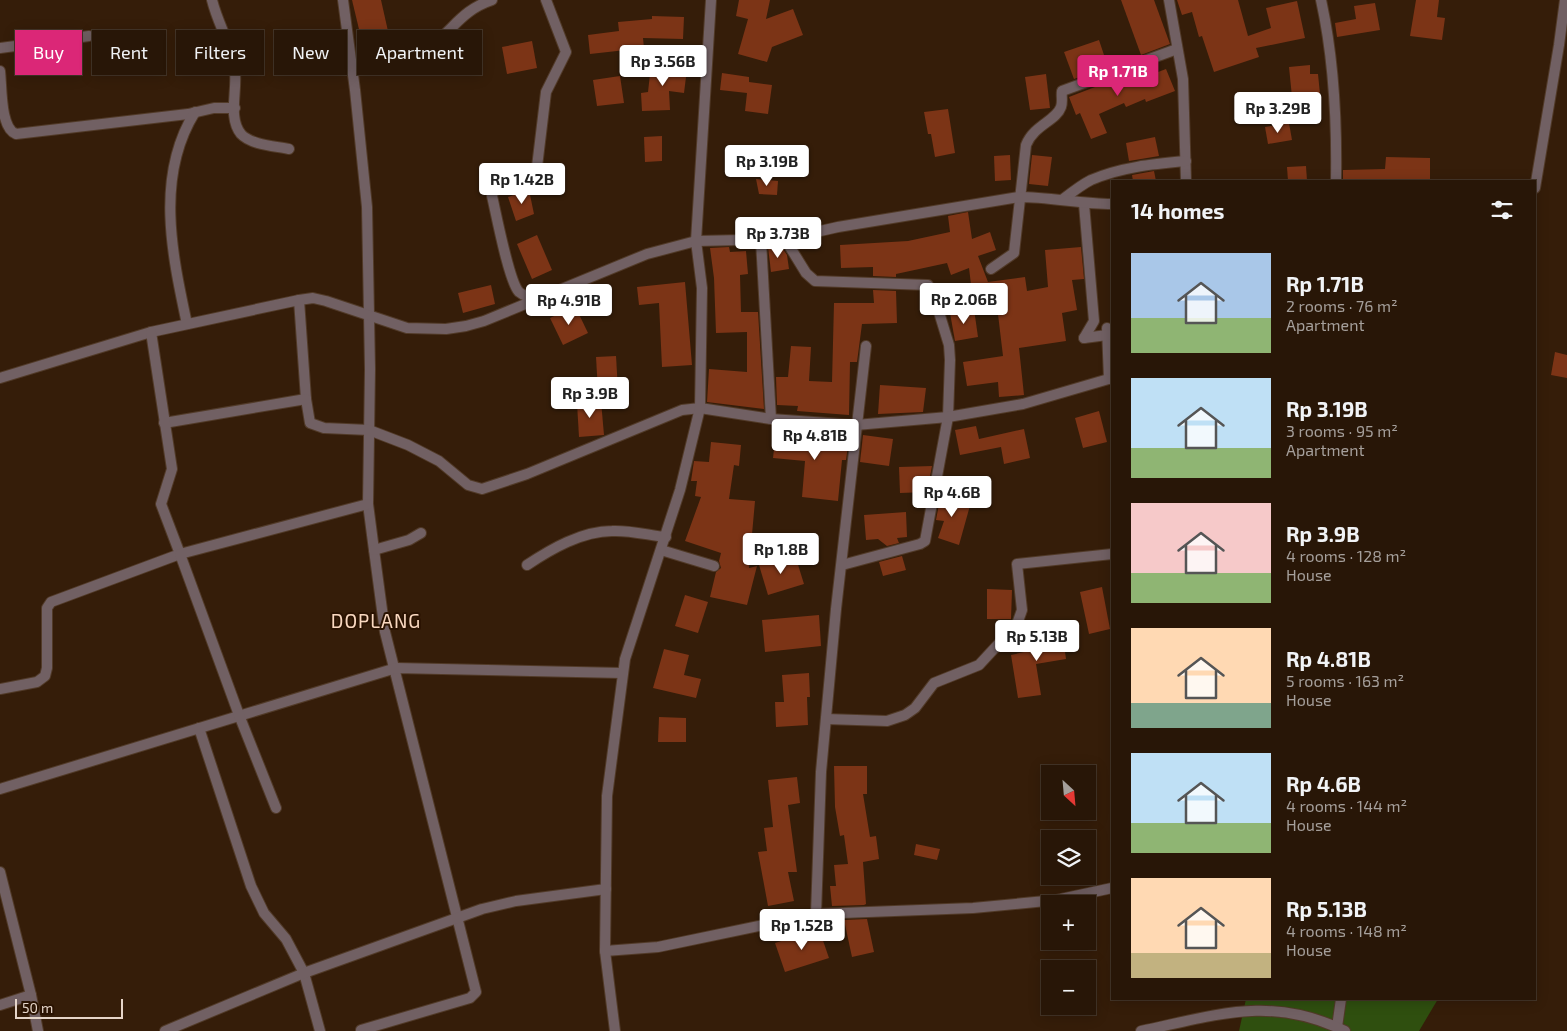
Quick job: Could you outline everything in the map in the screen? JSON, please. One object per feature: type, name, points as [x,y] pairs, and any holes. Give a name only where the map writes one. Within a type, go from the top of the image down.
[{"type":"street","points":[[212,0],[234,61],[236,124],[244,136],[288,149]]},
{"type":"street","points":[[342,0],[352,66],[367,207],[369,314],[368,504],[385,632],[396,668],[476,989],[474,996],[361,1030]]},
{"type":"street","points":[[352,66],[390,60],[430,46],[459,18],[481,4],[492,0]]},
{"type":"street","points":[[538,298],[526,296],[518,290],[502,244],[492,196],[495,190],[514,182],[529,181],[536,175],[546,92],[566,52],[546,0]]},
{"type":"street","points":[[614,1031],[605,951],[607,796],[622,673],[629,644],[666,537],[700,408],[702,288],[696,241],[711,0]]},
{"type":"street","points":[[1169,0],[1183,79],[1186,180]]},
{"type":"street","points":[[1321,0],[1326,23],[1335,99],[1336,180]]},
{"type":"street","points":[[1536,182],[1559,45],[1564,0]]},
{"type":"street","points":[[0,48],[89,36]]},
{"type":"street","points":[[991,269],[1014,253],[1019,196],[1028,140],[1034,130],[1059,111],[1062,104],[1062,91],[1178,49]]},
{"type":"street","points":[[0,71],[4,120],[9,130],[16,134],[195,112],[220,107],[235,108]]},
{"type":"street","points":[[187,324],[174,256],[169,202],[180,140],[195,112]]},
{"type":"street","points":[[1062,200],[1089,181],[1119,170],[1140,165],[1186,161]]},
{"type":"street","points":[[0,378],[151,332],[299,300],[314,298],[326,301],[407,328],[446,329],[484,321],[647,254],[696,241],[785,239],[838,227],[1019,196],[1084,204],[1111,204]]},
{"type":"street","points":[[299,300],[309,419],[316,426],[369,430],[408,445],[439,461],[468,485],[482,489],[527,474],[682,410],[700,408],[771,419],[860,425],[948,416],[1023,404],[1111,379],[1107,332],[1084,338],[1094,321],[1084,204]]},
{"type":"street","points":[[785,239],[806,273],[815,281],[930,287],[949,345],[948,416],[925,541],[842,565]]},
{"type":"street","points":[[761,241],[771,419]]},
{"type":"street","points":[[151,332],[172,471],[161,504],[239,715],[276,808]]},
{"type":"street","points":[[816,914],[821,772],[842,565],[860,425],[865,404],[861,400],[866,346]]},
{"type":"street","points":[[164,423],[306,399]]},
{"type":"street","points":[[0,690],[37,682],[45,676],[47,668],[47,608],[51,602],[180,554],[368,504]]},
{"type":"street","points":[[526,565],[567,543],[611,530],[666,537]]},
{"type":"street","points":[[374,550],[409,540],[421,533]]},
{"type":"street","points":[[661,550],[714,566]]},
{"type":"street","points":[[826,719],[887,720],[905,715],[915,708],[934,682],[979,665],[1017,624],[1022,610],[1018,564],[1111,554]]},
{"type":"street","points":[[0,790],[396,668],[622,673]]},
{"type":"street","points":[[199,728],[251,886],[264,913],[277,927],[304,973],[320,1031]]},
{"type":"street","points":[[0,872],[31,995],[38,1031]]},
{"type":"street","points":[[605,951],[658,947],[816,914],[972,908],[1056,900],[1111,888]]},
{"type":"street","points":[[166,1031],[304,973],[459,917],[516,901],[606,889]]},
{"type":"street","points":[[0,1004],[31,995]]},
{"type":"street","points":[[1141,1031],[1224,1013],[1269,1009],[1293,1012],[1341,1029],[1341,1000]]},
{"type":"green space","points":[[1246,1000],[1437,1000],[1419,1031],[1239,1031]]},
{"type":"building","points":[[352,0],[381,0],[388,30],[359,30]]},
{"type":"building","points":[[739,0],[770,0],[766,19],[793,9],[803,35],[772,47],[767,62],[738,54],[748,19],[736,16]]},
{"type":"building","points":[[1121,0],[1154,0],[1170,44],[1141,55]]},
{"type":"building","points":[[1177,0],[1238,0],[1248,36],[1271,28],[1266,8],[1297,1],[1305,38],[1256,48],[1259,57],[1214,72],[1202,36],[1199,37],[1192,12],[1182,15]]},
{"type":"building","points":[[1416,0],[1439,0],[1437,17],[1445,18],[1442,40],[1410,36]]},
{"type":"building","points":[[1375,3],[1380,30],[1337,37],[1335,23],[1356,19],[1354,6]]},
{"type":"building","points":[[652,16],[684,17],[683,39],[643,38],[644,48],[590,54],[588,35],[619,31],[618,22],[652,19]]},
{"type":"building","points":[[1099,40],[1108,67],[1074,79],[1064,52]]},
{"type":"building","points":[[532,41],[537,68],[507,74],[502,47]]},
{"type":"building","points":[[651,65],[687,69],[684,93],[669,91],[670,110],[642,111],[641,93],[648,92]]},
{"type":"building","points":[[1310,65],[1310,74],[1318,74],[1320,94],[1292,97],[1289,67]]},
{"type":"building","points":[[1166,69],[1175,91],[1146,102],[1145,99],[1126,107],[1124,103],[1099,114],[1107,133],[1091,139],[1080,113],[1076,115],[1069,97],[1134,72],[1137,80]]},
{"type":"building","points":[[722,73],[749,77],[749,82],[772,85],[768,114],[745,111],[747,93],[720,90]]},
{"type":"building","points":[[1046,74],[1050,108],[1030,110],[1025,77]]},
{"type":"building","points":[[620,76],[624,103],[597,106],[593,80]]},
{"type":"building","points":[[948,109],[955,153],[935,157],[931,134],[928,134],[924,112]]},
{"type":"building","points":[[1289,123],[1292,140],[1268,144],[1265,127]]},
{"type":"building","points":[[662,136],[662,161],[645,162],[644,137]]},
{"type":"building","points":[[1155,137],[1159,156],[1129,161],[1126,143]]},
{"type":"building","points":[[1010,155],[1011,180],[995,181],[994,156]]},
{"type":"building","points":[[1032,155],[1052,157],[1048,186],[1029,184]]},
{"type":"building","points":[[1386,157],[1430,158],[1430,180],[1343,180],[1343,170],[1385,169]]},
{"type":"building","points":[[1306,166],[1307,180],[1288,180],[1287,167]]},
{"type":"building","points":[[1154,171],[1156,180],[1133,180],[1132,175]]},
{"type":"building","points":[[756,179],[778,181],[777,195],[759,194]]},
{"type":"building","points":[[529,190],[534,214],[516,221],[508,197]]},
{"type":"building","points":[[968,212],[972,239],[990,232],[996,250],[978,256],[988,282],[1025,277],[1027,291],[1048,287],[1045,250],[1081,247],[1084,279],[1072,280],[1077,310],[1062,313],[1066,341],[1019,348],[1024,395],[999,397],[998,382],[967,386],[963,362],[1003,356],[997,306],[974,309],[969,268],[951,275],[947,263],[896,274],[896,277],[873,276],[873,267],[841,268],[840,245],[908,241],[950,232],[948,216]]},
{"type":"building","points":[[537,235],[552,270],[532,279],[517,244]]},
{"type":"building","points":[[781,246],[787,255],[789,269],[771,272],[768,247]]},
{"type":"building","points":[[729,247],[730,252],[746,251],[748,274],[740,275],[741,312],[758,312],[764,409],[707,402],[709,369],[747,372],[747,332],[716,333],[714,278],[710,248]]},
{"type":"building","points":[[685,282],[692,365],[662,367],[659,303],[639,305],[637,287]]},
{"type":"building","points":[[491,285],[495,304],[463,313],[458,293]]},
{"type":"building","points":[[873,290],[896,291],[897,323],[862,324],[857,362],[850,362],[849,415],[797,411],[798,406],[777,405],[776,377],[788,377],[791,346],[811,347],[809,381],[832,382],[834,303],[874,303]]},
{"type":"building","points":[[575,306],[588,333],[563,345],[550,318]]},
{"type":"building","points":[[974,309],[978,337],[955,341],[950,313]]},
{"type":"building","points":[[1555,352],[1567,355],[1567,378],[1551,375]]},
{"type":"building","points":[[616,356],[618,390],[598,391],[596,357]]},
{"type":"building","points":[[880,385],[926,388],[923,412],[878,414]]},
{"type":"building","points":[[601,401],[604,435],[579,437],[577,403]]},
{"type":"building","points":[[1099,411],[1107,442],[1083,448],[1075,418]]},
{"type":"building","points":[[976,426],[979,439],[1024,429],[1030,458],[1004,464],[1001,447],[960,455],[955,430]]},
{"type":"building","points":[[776,431],[849,438],[846,460],[842,460],[838,501],[802,497],[805,461],[773,458]]},
{"type":"building","points":[[863,435],[893,439],[889,466],[860,462]]},
{"type":"building","points":[[711,442],[741,445],[739,466],[734,465],[729,499],[755,501],[749,568],[757,566],[747,605],[710,597],[716,572],[721,568],[719,561],[721,553],[685,541],[701,497],[695,496],[697,481],[691,481],[694,461],[709,462]]},
{"type":"building","points":[[932,466],[927,492],[900,493],[899,467]]},
{"type":"building","points":[[941,494],[971,502],[959,545],[938,538],[944,521],[936,520]]},
{"type":"building","points":[[906,512],[907,537],[897,538],[899,543],[887,546],[878,539],[866,540],[864,515]]},
{"type":"building","points":[[795,555],[804,584],[768,595],[759,565]]},
{"type":"building","points":[[902,556],[906,570],[883,576],[879,562]]},
{"type":"building","points":[[1102,587],[1110,629],[1089,634],[1080,592]]},
{"type":"building","points":[[987,589],[1012,590],[1011,619],[987,619]]},
{"type":"building","points":[[685,595],[708,602],[698,633],[675,626]]},
{"type":"building","points":[[819,615],[821,646],[765,652],[762,620]]},
{"type":"building","points":[[1062,630],[1066,659],[1036,664],[1041,695],[1018,698],[1011,655],[1033,650],[1031,635]]},
{"type":"building","points":[[664,649],[689,655],[684,675],[701,679],[696,698],[653,688]]},
{"type":"building","points":[[809,673],[810,697],[807,697],[808,725],[776,727],[775,702],[784,702],[782,675]]},
{"type":"building","points":[[659,717],[686,718],[686,742],[658,742]]},
{"type":"building","points":[[834,766],[867,766],[867,794],[863,794],[870,837],[876,836],[879,859],[863,862],[866,904],[864,905],[832,906],[830,886],[836,886],[834,865],[848,864],[844,835],[840,836],[835,807]]},
{"type":"building","points":[[797,777],[800,803],[788,805],[797,872],[788,872],[794,901],[768,906],[758,852],[767,851],[764,828],[773,827],[768,780]]},
{"type":"building","points":[[916,844],[940,849],[937,860],[914,855]]},
{"type":"building","points":[[867,919],[874,952],[852,957],[844,920]]},
{"type":"building","points":[[819,929],[829,958],[785,972],[775,943]]},
{"type":"district","name":"DOPLANG","points":[[376,621]]}]
